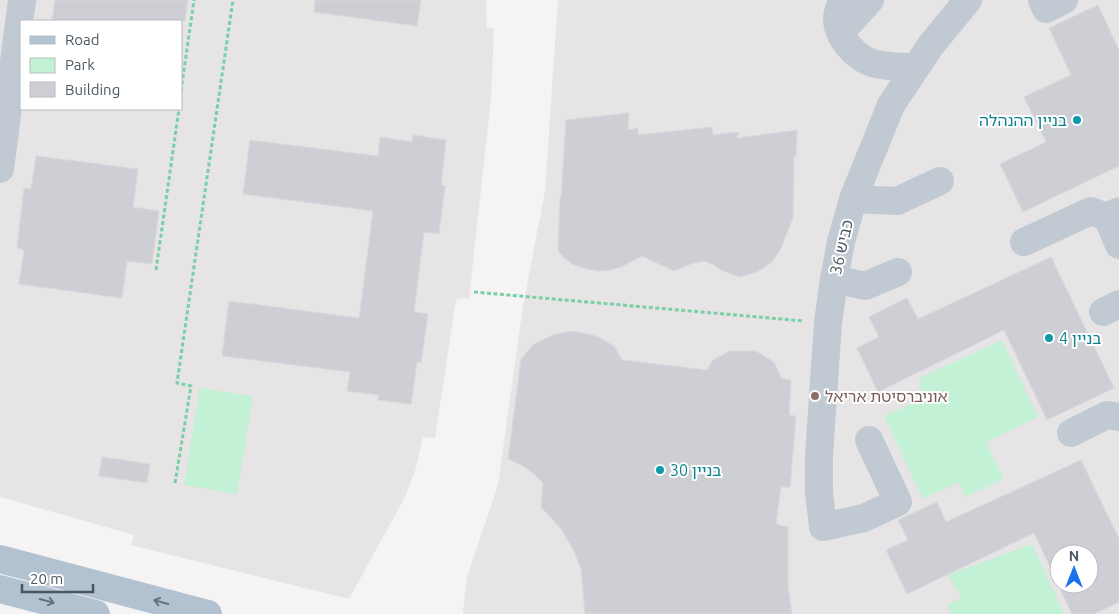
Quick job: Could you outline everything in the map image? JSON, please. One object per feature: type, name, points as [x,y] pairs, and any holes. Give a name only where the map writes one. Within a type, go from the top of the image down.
[{"type":"main road","points":[[0,559],[208,614]]},
{"type":"main road","points":[[0,589],[96,614]]},
{"type":"street","points":[[0,170],[22,0]]},
{"type":"street","points":[[870,0],[836,16],[837,26],[842,36],[851,49],[872,63],[916,67]]},
{"type":"street","name":"כביש 36","points":[[869,440],[898,502],[864,518],[823,527],[819,493],[819,455],[828,323],[841,242],[853,199],[891,106],[931,45],[968,0]]},
{"type":"street","points":[[1042,0],[1046,9],[1064,0]]},
{"type":"street","points":[[853,199],[897,201],[940,181]]},
{"type":"street","points":[[1024,242],[1091,211],[1113,214],[1119,245]]},
{"type":"street","points":[[834,279],[865,286],[898,272]]},
{"type":"street","points":[[1071,433],[1107,416],[1119,417]]},
{"type":"path","points":[[182,84],[194,0]]},
{"type":"path","points":[[175,483],[191,386],[177,384],[233,0]]},
{"type":"path","points":[[156,270],[179,110]]},
{"type":"path","points":[[474,292],[828,323]]},
{"type":"shaded area","points":[[0,0],[486,0],[487,28],[494,28],[491,99],[469,299],[460,298],[456,300],[435,438],[423,437],[415,471],[405,497],[349,599],[131,545],[134,535],[0,497]]},
{"type":"shaded area","name":"אוניברסיטת אריאל","points":[[558,0],[1119,0],[1119,614],[464,614],[467,577],[498,485],[523,306],[545,191]]},
{"type":"green space","points":[[1002,340],[1038,417],[986,442],[1004,479],[966,497],[959,482],[923,499],[884,416],[923,399],[919,378]]},
{"type":"green space","points":[[200,388],[253,396],[237,494],[184,485]]},
{"type":"green space","points":[[1032,544],[1049,581],[1049,594],[1055,594],[1064,614],[952,614],[947,605],[962,598],[948,575]]},
{"type":"building","points":[[55,0],[188,0],[185,21],[52,20]]},
{"type":"building","points":[[315,0],[421,0],[417,26],[314,12]]},
{"type":"building","name":"בניין ההנהלה","points":[[1098,5],[1119,50],[1119,166],[1023,212],[1000,164],[1046,142],[1024,97],[1071,75],[1049,28]]},
{"type":"building","points":[[629,113],[628,130],[638,128],[638,135],[712,127],[713,135],[739,132],[737,138],[797,130],[796,156],[794,156],[793,218],[780,250],[772,262],[757,272],[739,277],[704,261],[693,263],[674,271],[642,256],[621,267],[598,271],[574,265],[563,257],[558,250],[566,120]]},
{"type":"building","points":[[413,135],[446,140],[441,185],[445,186],[439,234],[424,232],[414,312],[428,314],[421,363],[417,362],[411,404],[378,400],[379,395],[347,391],[350,372],[222,356],[229,301],[359,318],[373,211],[243,194],[250,140],[378,156],[380,137],[412,142]]},
{"type":"building","points":[[36,156],[138,169],[133,207],[159,211],[152,264],[127,261],[122,298],[19,284],[24,250],[17,248],[24,188],[31,189]]},
{"type":"building","points":[[1051,257],[1114,388],[1047,420],[1004,330],[878,392],[857,348],[879,337],[869,317],[907,298],[918,319]]},
{"type":"building","name":"בניין 30","points":[[572,331],[596,336],[614,346],[622,360],[707,370],[713,360],[730,351],[756,351],[774,362],[781,378],[791,380],[789,415],[796,416],[790,487],[781,487],[776,524],[788,527],[788,586],[792,614],[585,614],[581,569],[574,551],[562,530],[541,507],[543,483],[523,466],[508,459],[521,359],[534,344],[553,335]]},
{"type":"building","points":[[102,457],[150,464],[147,483],[99,476]]},
{"type":"building","points":[[1081,460],[1119,539],[1119,602],[1094,614],[1072,614],[1063,594],[1099,594],[1099,544],[1049,544],[1049,565],[1034,533],[907,594],[886,550],[908,540],[898,520],[937,502],[946,522]]},
{"type":"place","name":"בניין ההנהלה","points":[[1077,120]]},
{"type":"place","name":"בניין 4","points":[[1049,338]]},
{"type":"place","name":"אוניברסיטת אריאל","points":[[815,396]]},
{"type":"place","name":"בניין 30","points":[[660,470]]}]
